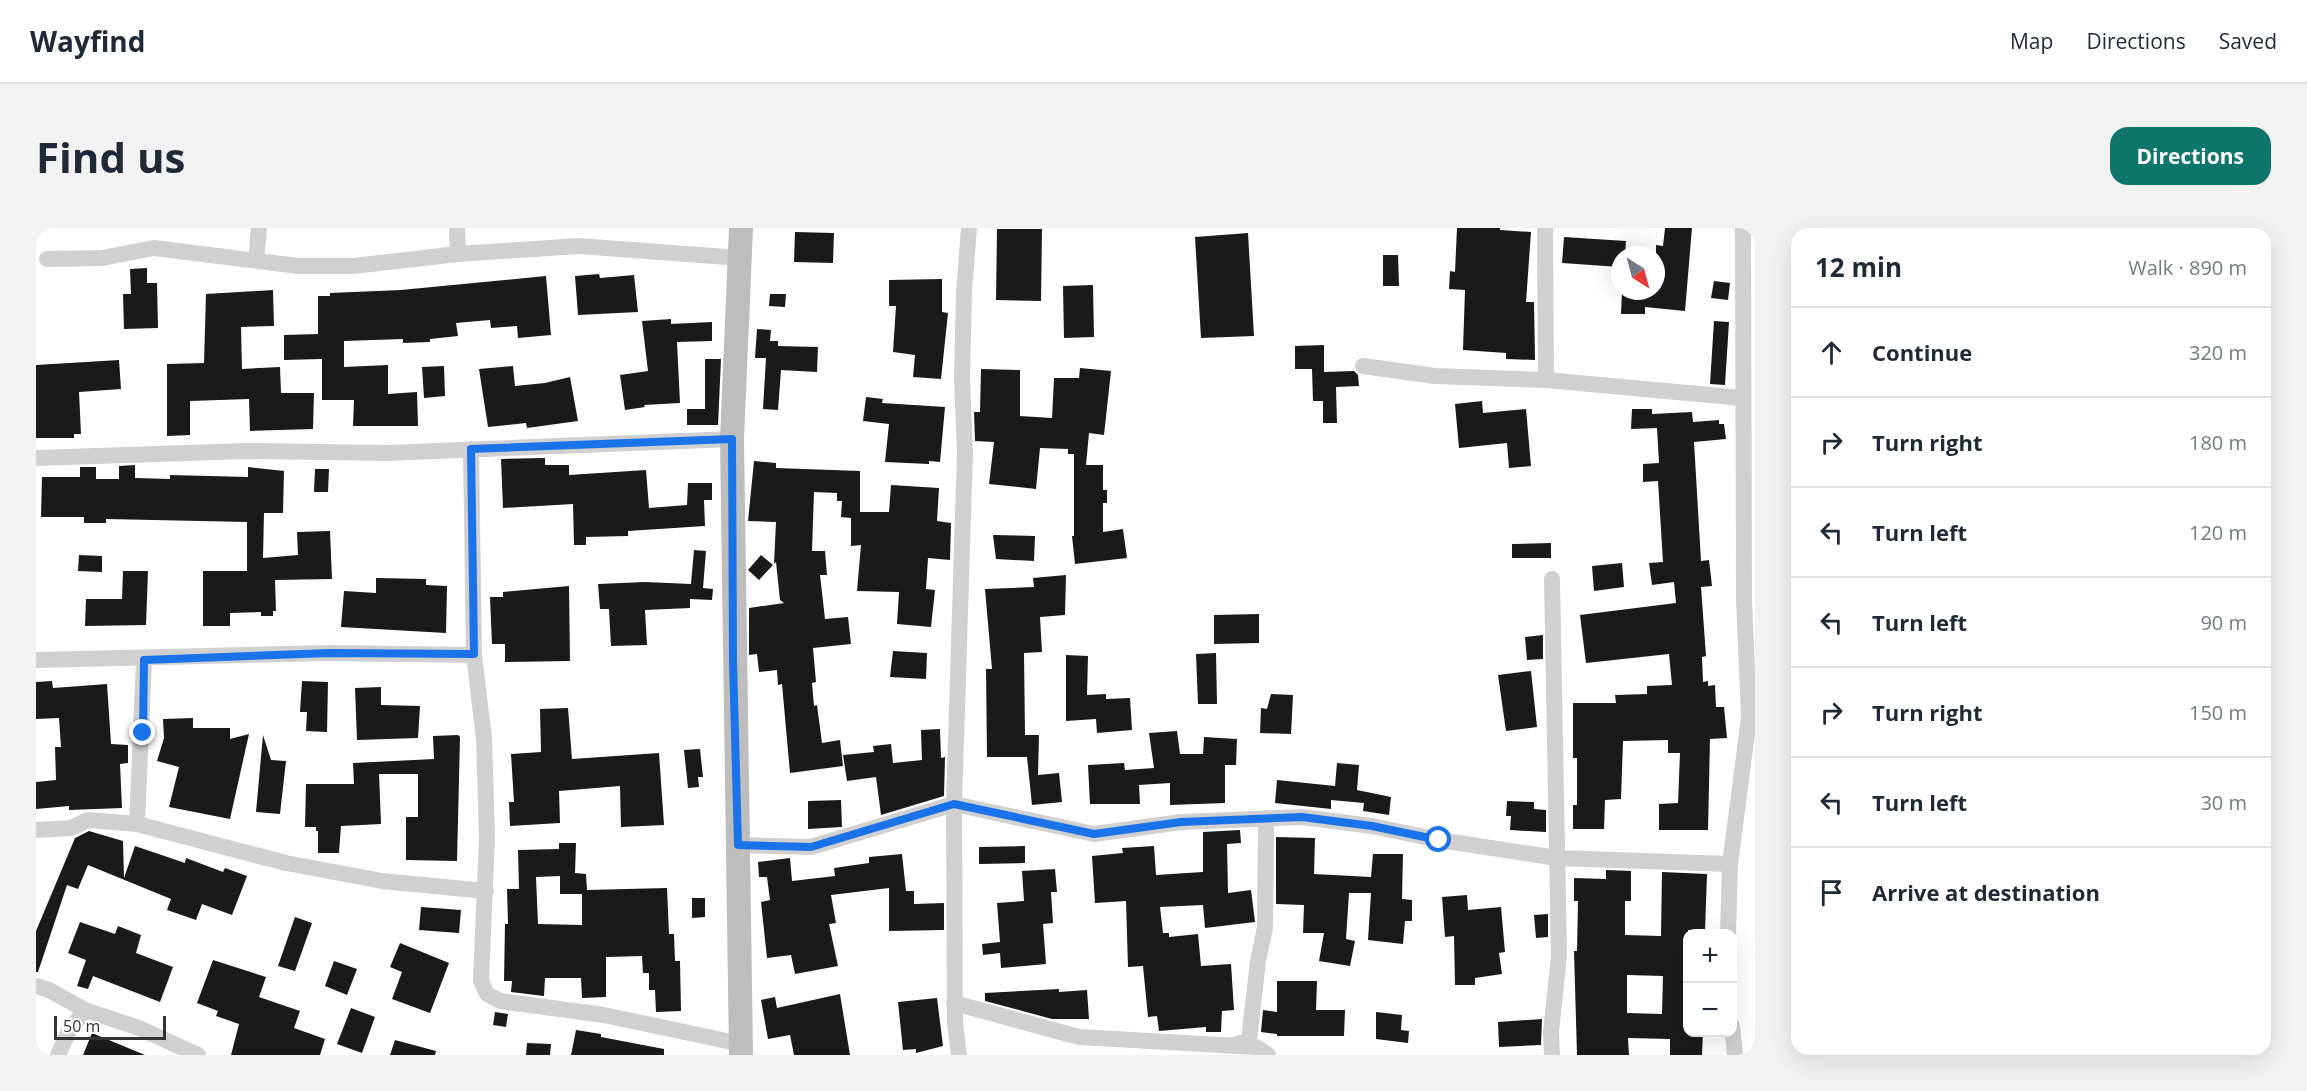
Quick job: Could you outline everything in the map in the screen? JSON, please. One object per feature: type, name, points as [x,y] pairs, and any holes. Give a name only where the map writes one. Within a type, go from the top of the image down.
[{"type":"street","points":[[256,260],[259,228]]},
{"type":"street","points":[[457,228],[458,254]]},
{"type":"street","points":[[471,449],[474,654],[484,738],[486,891],[480,981],[487,994],[500,1001],[604,1016],[741,1050],[733,660],[732,439],[741,228]]},
{"type":"street","points":[[959,1055],[954,1003],[954,804],[965,452],[962,380],[964,302],[969,228]]},
{"type":"street","points":[[1545,228],[1546,380]]},
{"type":"street","points":[[1728,929],[1730,864],[1749,718],[1750,601],[1742,398],[1743,228]]},
{"type":"street","points":[[47,259],[102,258],[154,248],[298,266],[353,266],[458,254],[579,246],[740,258]]},
{"type":"street","points":[[1363,366],[1435,376],[1546,380],[1742,398]]},
{"type":"street","points":[[36,458],[247,451],[387,453],[732,439]]},
{"type":"street","points":[[1552,579],[1559,956],[1551,1032],[1552,1055]]},
{"type":"street","points":[[36,660],[144,660],[330,653],[474,654]]},
{"type":"street","points":[[137,824],[144,660]]},
{"type":"street","points":[[738,845],[811,847],[954,804],[1094,834],[1181,822],[1302,817],[1372,826],[1429,838],[1557,858],[1730,864]]},
{"type":"street","points":[[1231,1046],[1249,1040],[1258,961],[1265,928],[1266,818]]},
{"type":"street","points":[[36,830],[71,828],[88,820],[137,824],[286,863],[382,881],[486,891]]},
{"type":"street","points":[[36,986],[85,1010],[139,1028],[198,1055]]},
{"type":"street","points":[[954,1003],[1079,1037],[1256,1047],[1268,1055]]},
{"type":"street","points":[[58,1055],[69,1031],[85,1010]]},
{"type":"street","points":[[1733,1037],[1735,1055]]},
{"type":"building","points":[[1457,228],[1500,228],[1500,230],[1531,232],[1526,302],[1534,302],[1535,360],[1506,359],[1506,353],[1463,350],[1465,290],[1449,289],[1450,271],[1455,272]]},
{"type":"building","points":[[1665,228],[1692,228],[1685,311],[1645,307],[1645,314],[1621,314],[1622,300],[1665,300],[1665,246],[1663,246]]},
{"type":"building","points":[[997,229],[1042,229],[1041,301],[996,300]]},
{"type":"building","points":[[795,232],[834,233],[833,263],[794,262]]},
{"type":"building","points":[[1248,233],[1254,336],[1201,338],[1195,237]]},
{"type":"building","points":[[1564,237],[1626,241],[1626,246],[1611,246],[1611,266],[1562,263]]},
{"type":"building","points":[[1383,255],[1398,255],[1399,286],[1383,286]]},
{"type":"building","points":[[147,268],[147,283],[157,283],[158,328],[124,329],[123,294],[131,294],[130,269]]},
{"type":"building","points":[[599,274],[600,278],[634,275],[638,312],[578,315],[575,276]]},
{"type":"building","points":[[546,276],[551,335],[518,338],[517,326],[491,328],[490,320],[456,323],[458,336],[430,339],[430,342],[403,343],[403,339],[344,341],[344,367],[388,365],[388,394],[417,392],[418,426],[353,426],[354,400],[322,400],[322,359],[284,360],[284,335],[318,334],[318,296],[330,296],[330,293],[401,290]]},
{"type":"building","points":[[942,279],[942,312],[948,313],[941,379],[913,377],[915,355],[893,352],[896,306],[889,306],[889,280]]},
{"type":"building","points":[[1714,281],[1730,283],[1728,300],[1711,298]]},
{"type":"building","points":[[1093,285],[1094,337],[1064,338],[1063,286]]},
{"type":"building","points":[[273,290],[274,326],[241,327],[242,369],[280,367],[281,393],[314,393],[313,429],[250,431],[249,399],[190,401],[190,435],[167,436],[167,364],[204,363],[206,294]]},
{"type":"building","points":[[770,294],[786,294],[785,307],[769,306]]},
{"type":"building","points":[[671,319],[671,324],[712,322],[712,341],[677,342],[680,403],[644,405],[645,407],[625,410],[620,375],[648,371],[642,321]]},
{"type":"building","points":[[1714,321],[1729,322],[1725,385],[1710,384]]},
{"type":"building","points":[[757,329],[771,330],[770,341],[778,341],[778,346],[818,347],[817,372],[781,370],[778,410],[763,409],[766,358],[755,358]]},
{"type":"building","points":[[1324,345],[1324,372],[1354,371],[1358,375],[1359,386],[1336,387],[1337,423],[1323,423],[1323,401],[1313,401],[1312,369],[1295,369],[1295,346]]},
{"type":"building","points":[[705,359],[721,359],[718,425],[687,425],[687,409],[705,409]]},
{"type":"building","points":[[119,360],[121,389],[79,392],[81,434],[74,434],[74,438],[36,438],[36,365]]},
{"type":"building","points":[[444,366],[445,396],[424,398],[422,367]]},
{"type":"building","points":[[513,366],[515,386],[545,383],[570,377],[578,421],[527,428],[526,423],[488,427],[479,369]]},
{"type":"building","points":[[1080,368],[1111,371],[1104,435],[1089,433],[1086,465],[1103,465],[1103,490],[1107,490],[1107,503],[1103,503],[1103,532],[1123,529],[1127,558],[1075,564],[1072,536],[1074,536],[1074,454],[1068,454],[1068,449],[1040,448],[1036,489],[989,484],[994,442],[975,441],[974,412],[980,412],[981,369],[1020,370],[1020,416],[1052,418],[1054,378],[1079,378]]},
{"type":"building","points":[[866,397],[883,399],[882,403],[945,407],[940,462],[929,461],[929,464],[885,462],[889,424],[863,421]]},
{"type":"building","points":[[1482,401],[1483,413],[1526,409],[1531,466],[1509,468],[1507,443],[1459,448],[1455,404]]},
{"type":"building","points":[[1632,409],[1652,409],[1652,414],[1692,412],[1693,422],[1719,420],[1719,424],[1724,424],[1726,439],[1694,442],[1701,561],[1709,560],[1712,586],[1701,587],[1706,656],[1702,657],[1703,682],[1708,681],[1708,686],[1715,685],[1716,707],[1724,707],[1727,738],[1710,739],[1708,830],[1659,830],[1659,804],[1678,803],[1680,753],[1668,753],[1668,740],[1623,741],[1621,799],[1605,800],[1604,829],[1573,829],[1573,805],[1577,805],[1577,758],[1573,758],[1573,703],[1616,703],[1615,695],[1647,694],[1647,686],[1672,685],[1669,654],[1586,663],[1580,615],[1676,603],[1674,582],[1652,585],[1649,563],[1663,562],[1658,481],[1643,482],[1643,464],[1659,463],[1657,428],[1631,429]]},
{"type":"building","points":[[545,458],[545,465],[569,465],[569,475],[646,470],[649,508],[687,505],[688,483],[712,483],[712,500],[704,500],[705,526],[628,531],[628,536],[586,537],[586,545],[574,545],[573,504],[503,508],[501,459]]},
{"type":"building","points":[[754,461],[776,463],[776,468],[860,471],[860,512],[889,512],[891,485],[939,488],[937,521],[951,523],[950,560],[928,558],[926,589],[935,590],[931,627],[897,624],[899,592],[857,591],[861,545],[851,546],[851,518],[841,517],[842,501],[837,501],[837,493],[814,492],[812,551],[825,551],[827,575],[820,575],[825,619],[848,617],[851,644],[813,648],[816,682],[812,683],[814,706],[817,705],[822,743],[840,740],[843,766],[790,773],[782,684],[778,685],[777,670],[759,672],[757,654],[749,655],[749,608],[784,603],[780,600],[776,562],[774,564],[776,522],[748,521]]},
{"type":"building","points":[[135,465],[135,478],[170,479],[170,475],[248,477],[248,467],[284,471],[283,513],[264,513],[263,558],[298,555],[297,532],[330,531],[332,579],[275,580],[276,611],[273,611],[273,616],[261,616],[261,612],[230,613],[230,626],[203,626],[203,571],[247,571],[247,522],[106,519],[106,523],[84,523],[84,517],[41,517],[42,477],[80,477],[80,467],[96,467],[96,479],[119,479],[119,466]]},
{"type":"building","points":[[315,469],[329,469],[328,492],[314,492]]},
{"type":"building","points":[[993,535],[1035,536],[1034,561],[996,559]]},
{"type":"building","points":[[1551,543],[1551,558],[1512,558],[1512,544]]},
{"type":"building","points":[[694,550],[706,551],[703,588],[713,589],[712,600],[690,599],[690,608],[645,610],[647,645],[611,646],[609,609],[600,609],[598,584],[645,582],[691,584]]},
{"type":"building","points":[[79,555],[102,556],[102,572],[78,571]]},
{"type":"building","points":[[761,555],[773,565],[759,580],[748,570]]},
{"type":"building","points":[[1622,563],[1624,587],[1594,591],[1592,566]]},
{"type":"building","points":[[123,571],[148,571],[146,625],[85,626],[86,599],[122,599]]},
{"type":"building","points":[[1066,575],[1065,615],[1040,617],[1042,652],[1024,653],[1025,735],[1039,735],[1038,775],[1059,773],[1062,802],[1032,805],[1027,757],[987,757],[986,669],[992,669],[985,589],[1034,587],[1033,578]]},
{"type":"building","points":[[376,578],[426,579],[426,585],[447,586],[446,633],[341,627],[344,591],[376,593]]},
{"type":"building","points":[[569,586],[570,661],[505,662],[505,644],[492,644],[490,597],[503,597],[503,592]]},
{"type":"building","points":[[1259,614],[1259,643],[1214,644],[1214,615]]},
{"type":"building","points":[[1543,635],[1543,659],[1527,660],[1525,637]]},
{"type":"building","points":[[893,651],[927,653],[926,679],[890,677]]},
{"type":"building","points":[[1216,653],[1217,704],[1198,704],[1196,654]]},
{"type":"building","points":[[1066,655],[1088,656],[1087,695],[1106,694],[1106,699],[1130,698],[1132,730],[1097,733],[1096,719],[1066,721]]},
{"type":"building","points":[[1531,671],[1537,727],[1506,731],[1498,675]]},
{"type":"building","points":[[52,681],[53,688],[107,684],[111,744],[128,745],[128,763],[120,764],[122,808],[69,810],[69,806],[36,809],[36,782],[56,780],[55,747],[61,747],[59,718],[36,719],[36,682]]},
{"type":"building","points":[[302,681],[328,682],[327,732],[306,731],[307,712],[300,712]]},
{"type":"building","points":[[381,687],[381,705],[420,706],[418,738],[357,740],[355,688]]},
{"type":"building","points":[[1271,694],[1293,695],[1291,734],[1260,733],[1261,708],[1267,709]]},
{"type":"building","points":[[568,708],[572,759],[659,753],[664,825],[621,827],[620,786],[559,791],[560,823],[510,826],[509,802],[514,802],[511,754],[541,752],[540,709]]},
{"type":"building","points":[[193,718],[193,728],[230,728],[230,739],[249,734],[230,819],[169,807],[179,767],[157,761],[164,738],[163,719]]},
{"type":"building","points":[[940,729],[941,758],[945,757],[944,796],[881,815],[876,777],[847,781],[843,755],[874,752],[873,746],[891,744],[893,763],[922,760],[921,730]]},
{"type":"building","points":[[1177,731],[1180,754],[1203,754],[1204,737],[1237,739],[1236,765],[1225,765],[1225,803],[1170,805],[1170,783],[1139,785],[1140,804],[1090,804],[1088,765],[1124,763],[1125,770],[1154,768],[1149,733]]},
{"type":"building","points":[[263,735],[271,760],[286,761],[280,814],[256,812]]},
{"type":"building","points":[[458,735],[460,737],[457,861],[406,860],[406,817],[418,817],[418,774],[379,774],[381,824],[341,826],[339,853],[318,853],[316,827],[305,827],[306,784],[354,784],[353,763],[434,759],[433,736]]},
{"type":"building","points":[[700,749],[703,777],[698,777],[699,787],[688,788],[684,750]]},
{"type":"building","points":[[1337,763],[1359,765],[1357,790],[1391,797],[1389,815],[1363,811],[1364,803],[1331,800],[1331,809],[1275,803],[1277,780],[1335,786]]},
{"type":"building","points":[[841,800],[842,827],[808,829],[808,801]]},
{"type":"building","points":[[1507,801],[1534,802],[1534,809],[1546,810],[1546,832],[1510,830],[1511,816],[1506,816]]},
{"type":"building","points":[[1240,830],[1241,843],[1227,844],[1228,893],[1251,890],[1255,922],[1205,928],[1203,905],[1160,907],[1163,933],[1169,933],[1169,937],[1198,934],[1201,966],[1231,964],[1234,1010],[1222,1011],[1221,1032],[1206,1032],[1206,1027],[1159,1031],[1157,1016],[1148,1017],[1143,966],[1128,967],[1126,901],[1095,903],[1092,856],[1123,853],[1122,848],[1154,846],[1156,875],[1203,872],[1203,832]]},
{"type":"building","points":[[89,831],[123,841],[124,878],[135,846],[185,863],[186,858],[223,872],[225,868],[247,876],[232,915],[202,904],[196,920],[167,910],[171,899],[88,865],[78,889],[67,885],[38,972],[36,972],[36,931],[75,838]]},
{"type":"building","points":[[1276,837],[1315,838],[1314,874],[1371,877],[1373,854],[1403,854],[1402,899],[1412,900],[1412,921],[1405,921],[1403,944],[1368,940],[1371,893],[1349,893],[1346,939],[1355,941],[1350,966],[1319,961],[1324,933],[1303,933],[1304,905],[1276,904]]},
{"type":"building","points":[[559,843],[576,843],[575,873],[586,874],[587,890],[667,888],[669,934],[674,934],[675,961],[680,961],[681,1011],[656,1012],[655,990],[649,990],[649,973],[643,973],[642,956],[606,957],[606,997],[582,998],[581,978],[545,978],[544,996],[511,992],[512,981],[504,981],[505,924],[508,924],[507,889],[519,889],[518,850],[559,849]],"holes":[[[560,876],[560,894],[582,894],[582,925],[538,924],[536,877]]]},
{"type":"building","points":[[1025,846],[1025,863],[979,864],[979,847]]},
{"type":"building","points":[[902,854],[906,891],[914,891],[914,904],[944,903],[944,930],[889,931],[889,888],[831,895],[836,923],[829,924],[838,966],[795,974],[791,955],[767,958],[761,902],[770,900],[767,877],[759,877],[758,862],[790,858],[792,881],[835,876],[834,868],[869,863],[869,857]]},
{"type":"building","points":[[1055,869],[1057,892],[1051,892],[1053,923],[1043,924],[1046,964],[1001,968],[1000,953],[983,955],[982,944],[1000,942],[997,903],[1024,901],[1022,871]]},
{"type":"building","points":[[1606,870],[1631,871],[1631,901],[1625,901],[1625,935],[1661,936],[1662,872],[1707,874],[1705,929],[1683,929],[1683,1037],[1703,1037],[1702,1055],[1670,1055],[1670,1039],[1628,1038],[1629,1055],[1577,1055],[1574,951],[1577,951],[1578,901],[1574,901],[1574,878],[1606,879]],"holes":[[[1627,975],[1663,976],[1662,1014],[1627,1013]]]},
{"type":"building","points":[[1467,895],[1468,910],[1501,907],[1505,952],[1499,953],[1502,974],[1475,978],[1475,985],[1455,985],[1454,936],[1445,937],[1442,897]]},
{"type":"building","points":[[692,898],[705,898],[705,917],[692,918]]},
{"type":"building","points":[[421,907],[461,910],[459,933],[419,930]]},
{"type":"building","points":[[1548,914],[1548,937],[1536,938],[1534,915]]},
{"type":"building","points":[[295,917],[312,923],[295,971],[278,966]]},
{"type":"building","points":[[80,922],[115,934],[118,926],[141,935],[136,953],[173,967],[160,1002],[93,976],[88,989],[77,986],[86,960],[68,953]]},
{"type":"building","points":[[400,943],[449,963],[430,1013],[392,999],[402,972],[390,967]]},
{"type":"building","points":[[213,960],[266,977],[259,997],[300,1011],[294,1028],[325,1039],[320,1055],[231,1055],[239,1024],[216,1016],[218,1011],[197,1003]]},
{"type":"building","points":[[334,961],[357,969],[347,995],[325,986]]},
{"type":"building","points":[[1277,981],[1317,981],[1316,1010],[1345,1010],[1344,1036],[1277,1036],[1277,1034],[1261,1032],[1263,1010],[1277,1012]]},
{"type":"building","points":[[1059,989],[1059,992],[1087,990],[1089,1019],[1052,1019],[985,1001],[985,993]]},
{"type":"building","points":[[840,994],[850,1055],[794,1055],[790,1035],[768,1039],[761,1000],[775,997],[777,1008]]},
{"type":"building","points":[[937,998],[943,1046],[916,1053],[916,1049],[903,1050],[898,1002]]},
{"type":"building","points":[[351,1008],[375,1017],[362,1053],[337,1044]]},
{"type":"building","points":[[495,1012],[508,1014],[506,1027],[493,1025]]},
{"type":"building","points":[[1376,1012],[1402,1015],[1401,1030],[1409,1031],[1408,1043],[1376,1039]]},
{"type":"building","points":[[1542,1019],[1541,1045],[1499,1047],[1498,1022]]},
{"type":"building","points":[[576,1030],[664,1049],[664,1055],[571,1055]]},
{"type":"building","points":[[92,1033],[145,1055],[83,1055]]},
{"type":"building","points":[[395,1040],[436,1051],[435,1055],[390,1055]]},
{"type":"building","points":[[527,1043],[551,1044],[550,1055],[526,1055]]},
{"type":"route","points":[[143,733],[144,660],[330,653],[474,654],[471,449],[732,439],[733,660],[738,845],[811,847],[954,804],[1094,834],[1181,822],[1302,817],[1372,826],[1439,840]]}]
